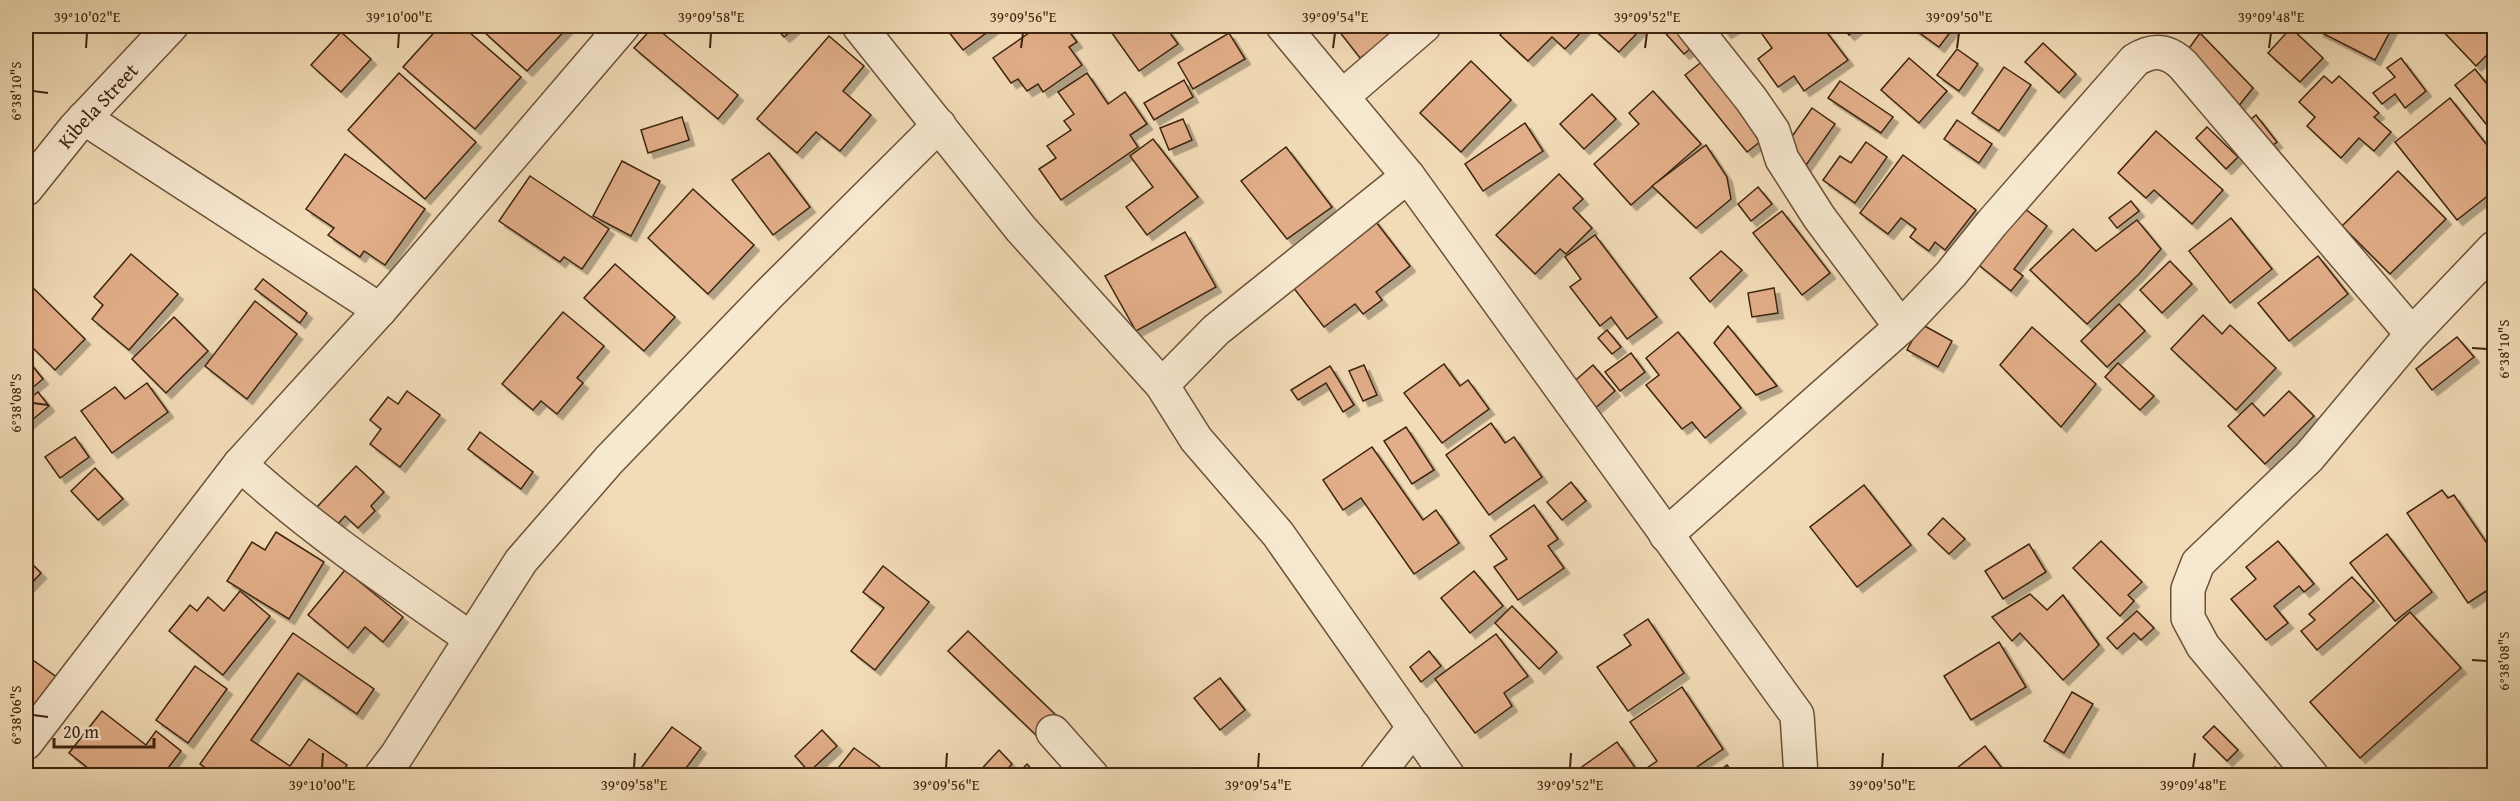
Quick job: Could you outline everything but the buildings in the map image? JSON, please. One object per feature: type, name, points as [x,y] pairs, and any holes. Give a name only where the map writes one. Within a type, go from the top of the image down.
[{"type":"street","name":"Kibela Street","points":[[26,189],[84,118],[171,26]]},
{"type":"street","points":[[26,742],[240,464],[380,310],[623,26]]},
{"type":"street","points":[[859,26],[1021,230],[1162,385],[1196,439],[1278,534],[1448,776]]},
{"type":"street","points":[[1283,26],[1408,176],[1797,715],[1801,776]]},
{"type":"street","points":[[1343,96],[1424,26]]},
{"type":"street","points":[[1693,26],[1751,99],[1773,131],[1782,159],[1813,207],[1901,327]]},
{"type":"street","points":[[1666,535],[1901,327],[1951,274],[1992,223],[2134,60],[2144,54],[2166,53],[2183,65],[2412,334]]},
{"type":"street","points":[[84,118],[380,310]]},
{"type":"street","points":[[381,776],[397,755],[521,561],[609,460],[769,294],[939,125]]},
{"type":"street","points":[[1162,385],[1216,330],[1408,176]]},
{"type":"street","points":[[2312,776],[2203,646],[2188,618],[2188,589],[2198,563],[2309,457],[2412,334],[2494,248]]},
{"type":"street","points":[[240,464],[331,540],[470,638]]},
{"type":"street","points":[[1376,776],[1414,727]]},
{"type":"street","points":[[1053,732],[1092,776]]}]
